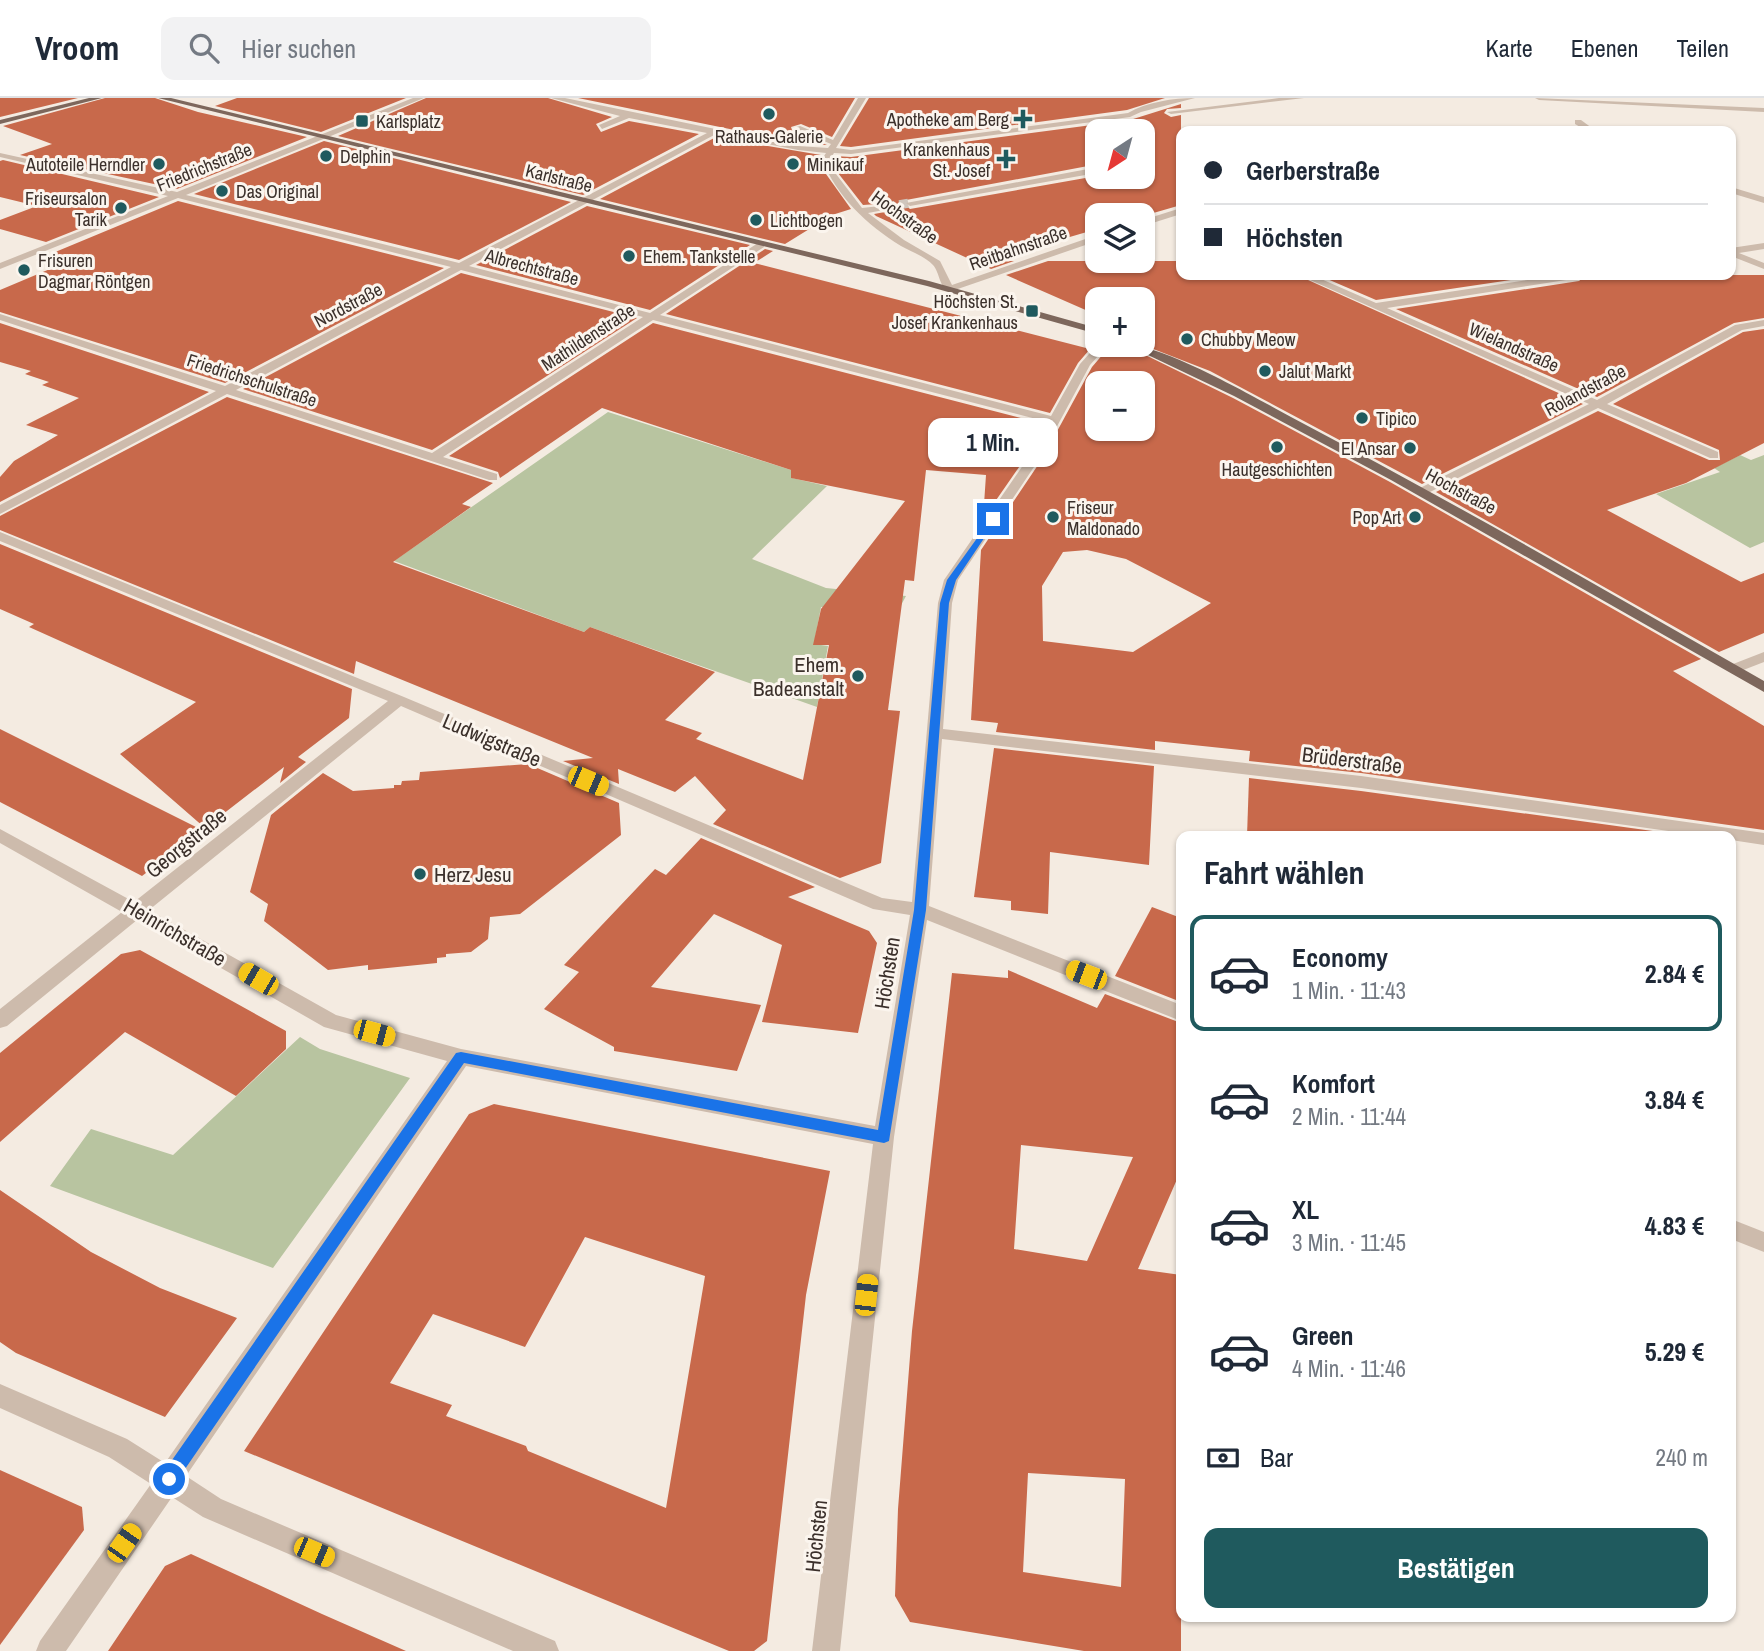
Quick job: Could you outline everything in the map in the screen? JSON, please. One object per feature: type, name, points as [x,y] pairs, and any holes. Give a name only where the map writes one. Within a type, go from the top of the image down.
[{"type":"main road","points":[[0,122],[98,98]]},
{"type":"main road","name":"Karlstraße","points":[[162,98],[949,289]]},
{"type":"main road","points":[[949,289],[1085,328]]},
{"type":"main road","name":"Hochstraße","points":[[1155,354],[1242,396],[1422,492],[1764,687]]},
{"type":"street","name":"Friedrichstraße","points":[[0,266],[420,98]]},
{"type":"street","points":[[555,98],[714,132],[830,152],[851,152],[1130,115],[1300,98]]},
{"type":"street","points":[[830,152],[862,98]]},
{"type":"street","points":[[1137,98],[1156,106]]},
{"type":"street","points":[[1130,115],[1191,98]]},
{"type":"street","points":[[1539,98],[1764,110]]},
{"type":"street","points":[[602,127],[628,115]]},
{"type":"street","points":[[1578,122],[1584,126]]},
{"type":"street","points":[[797,128],[835,143]]},
{"type":"street","name":"Nordstraße","points":[[0,510],[714,132]]},
{"type":"street","name":"Hochstraße","points":[[830,152],[826,159],[832,174],[860,211],[901,242],[937,263],[949,289]]},
{"type":"street","name":"Albrechtstraße","points":[[0,155],[177,195],[1053,421]]},
{"type":"street","points":[[910,203],[1085,173]]},
{"type":"street","points":[[1736,192],[1764,200]]},
{"type":"street","points":[[860,211],[886,207]]},
{"type":"street","points":[[1155,220],[1176,213]]},
{"type":"street","points":[[1167,216],[1176,220]]},
{"type":"street","name":"Reitbahnstraße","points":[[949,289],[1085,242]]},
{"type":"street","name":"Mathildenstraße","points":[[434,457],[761,245]]},
{"type":"street","points":[[1736,251],[1764,246]]},
{"type":"street","points":[[1736,254],[1764,266]]},
{"type":"street","name":"Wielandstraße","points":[[1316,280],[1713,455]]},
{"type":"street","points":[[1377,306],[1546,280]]},
{"type":"street","name":"Friedrichschulstraße","points":[[0,317],[493,477]]},
{"type":"street","name":"Rolandstraße","points":[[1422,492],[1598,404],[1739,327],[1764,323]]},
{"type":"street","name":"Höchsten","points":[[826,1651],[884,1137],[920,910],[944,603],[951,580],[1034,458],[1085,365],[1092,357]]},
{"type":"street","name":"Ludwigstraße","points":[[0,537],[399,700],[879,904],[920,910],[1176,1011]]},
{"type":"street","points":[[1733,669],[1764,657]]},
{"type":"street","name":"Georgstraße","points":[[0,1020],[399,700]]},
{"type":"street","name":"Brüderstraße","points":[[934,733],[1362,782],[1708,831]]},
{"type":"street","name":"Heinrichstraße","points":[[0,835],[331,1021],[461,1057],[884,1137]]},
{"type":"street","name":"Brüderstraße","points":[[1736,835],[1764,839]]},
{"type":"street","points":[[50,1651],[461,1057]]},
{"type":"street","points":[[1736,1231],[1764,1242]]},
{"type":"street","points":[[0,1396],[118,1448],[212,1507],[545,1651]]},
{"type":"green space","points":[[608,412],[791,470],[792,478],[827,486],[752,559],[826,588],[906,596],[899,609],[821,607],[814,644],[828,646],[817,707],[590,627],[584,632],[394,561]]},
{"type":"green space","points":[[1740,455],[1751,460],[1764,455],[1764,542],[1750,548],[1656,494],[1720,472],[1714,468]]},
{"type":"green space","points":[[300,1037],[320,1049],[410,1078],[273,1268],[50,1186],[91,1129],[173,1155]]},
{"type":"building","points":[[0,98],[78,98],[0,117]]},
{"type":"building","points":[[105,98],[155,98],[198,112],[307,137],[177,189],[20,155],[52,144],[3,126]]},
{"type":"building","points":[[237,98],[406,98],[321,132],[215,106]]},
{"type":"building","points":[[426,98],[548,98],[612,117],[596,124],[601,132],[629,121],[699,134],[583,195],[338,136]]},
{"type":"building","points":[[578,98],[855,98],[832,137],[801,124],[791,127],[792,130],[827,145],[798,143]]},
{"type":"building","points":[[869,98],[1165,98],[1127,110],[851,147],[840,146]]},
{"type":"building","points":[[1181,104],[1181,108],[1167,109],[1164,113],[1171,117],[1181,115],[1181,126],[1176,126],[1176,206],[1155,213],[1155,203],[1085,203],[1085,233],[988,261],[1014,261],[991,269],[876,216],[874,214],[891,211],[891,203],[863,205],[838,173],[833,159],[835,156],[851,157],[1085,126],[1085,167],[906,200],[903,203],[910,209],[1085,178],[1085,189],[1155,189],[1155,119],[1133,119]]},
{"type":"building","points":[[716,137],[821,155],[820,160],[826,174],[851,209],[832,215],[785,244],[600,199]]},
{"type":"building","points":[[324,141],[571,202],[459,260],[194,194]]},
{"type":"building","points":[[0,161],[159,197],[46,242],[0,229],[0,220],[37,206],[0,197]]},
{"type":"building","points":[[178,201],[444,268],[225,383],[0,312],[0,290],[57,266],[36,260]]},
{"type":"building","points":[[587,206],[750,245],[650,310],[476,265]]},
{"type":"building","points":[[765,249],[773,251],[754,263],[1085,348],[1085,355],[1050,413],[666,314]]},
{"type":"building","points":[[1048,261],[1085,261],[1085,273],[1155,273],[1155,261],[1176,261],[1176,280],[1308,280],[1583,404],[1422,484],[1210,371],[1155,350],[1155,287],[1085,287],[1085,310],[1006,275]]},
{"type":"building","points":[[461,273],[637,318],[432,450],[243,389]]},
{"type":"building","points":[[1736,275],[1764,275],[1764,318],[1734,323],[1597,397],[1396,309],[1579,281],[1736,280]]},
{"type":"building","points":[[1330,280],[1511,280],[1376,300]]},
{"type":"building","points":[[0,323],[209,392],[0,502],[0,477],[14,461],[58,435],[26,425],[79,398],[42,385],[49,382],[25,374],[31,371],[0,362]]},
{"type":"building","points":[[653,323],[1044,424],[1026,457],[983,519],[986,475],[926,470],[914,581],[905,580],[888,710],[900,711],[881,863],[840,878],[713,824],[726,810],[695,776],[675,792],[618,769],[619,784],[563,761],[593,758],[356,661],[354,674],[0,530],[0,516],[227,397],[493,483],[462,504],[471,507],[393,562],[584,632],[590,627],[715,672],[665,720],[702,733],[696,739],[803,780],[829,645],[813,645],[821,609],[905,501],[791,478],[791,470],[602,408],[500,478],[498,472],[449,456]]},
{"type":"building","points":[[1764,329],[1764,443],[1686,483],[1607,510],[1741,582],[1764,573],[1764,633],[1719,652],[1436,492],[1598,411],[1709,460],[1720,460],[1719,450],[1613,404],[1743,332]]},
{"type":"building","points":[[1101,357],[1149,357],[1233,398],[1390,482],[1701,659],[1673,671],[1764,726],[1764,830],[1361,773],[1249,761],[1250,751],[1155,741],[1155,750],[996,732],[998,723],[971,720],[981,550],[1042,459],[1085,380],[1085,441],[1155,441],[1155,371],[1090,371]],"holes":[[[1087,550],[1126,559],[1211,603],[1133,652],[1043,641],[1042,586],[1063,552]]]},
{"type":"building","points":[[0,544],[352,689],[349,718],[298,757],[306,762],[280,783],[284,767],[205,828],[120,754],[196,702],[29,627],[34,624],[0,609]]},
{"type":"building","points":[[0,729],[202,830],[142,876],[0,802]]},
{"type":"building","points":[[994,748],[1154,766],[1149,865],[1050,852],[1048,914],[1011,910],[1011,901],[974,897]]},
{"type":"building","points":[[528,764],[619,803],[621,835],[520,914],[490,917],[488,939],[471,952],[446,954],[446,957],[437,958],[437,963],[368,970],[368,965],[328,970],[264,921],[268,904],[250,892],[271,815],[323,773],[353,791],[394,788],[394,785],[401,785],[402,781],[419,780],[420,772]]},
{"type":"building","points":[[1249,778],[1653,831],[1247,831]]},
{"type":"building","points":[[701,838],[815,887],[788,897],[869,931],[877,943],[858,1033],[762,1022],[782,945],[714,914],[651,987],[761,1005],[737,1071],[614,1051],[614,1047],[544,1009],[579,972],[564,965],[655,869],[666,875]]},
{"type":"building","points":[[1152,907],[1176,916],[1176,1000],[1115,976]]},
{"type":"building","points":[[140,950],[286,1031],[286,1049],[236,1096],[125,1032],[0,1142],[0,1053],[121,954]]},
{"type":"building","points":[[1008,970],[1097,1008],[1105,994],[1176,1021],[1176,1182],[1138,1269],[1176,1274],[1176,1622],[1181,1622],[1181,1651],[1084,1651],[910,1622],[895,1596],[898,1509],[912,1331],[952,973],[1008,978]],"holes":[[[1021,1145],[1133,1157],[1087,1261],[1014,1249]],[[1028,1473],[1125,1479],[1121,1587],[1023,1572]]]},
{"type":"building","points":[[494,1104],[830,1171],[806,1295],[767,1641],[754,1651],[729,1651],[244,1451],[469,1114]],"holes":[[[585,1237],[705,1276],[666,1508],[528,1451],[526,1446],[446,1416],[452,1405],[390,1383],[433,1314],[525,1347]]]},
{"type":"building","points":[[0,1190],[91,1252],[160,1288],[237,1318],[165,1417],[16,1353],[0,1342]]},
{"type":"building","points":[[0,1470],[82,1507],[84,1530],[0,1645]]},
{"type":"building","points":[[191,1554],[406,1651],[108,1651],[165,1566]]},
{"type":"tunnel","points":[[886,207],[910,203]]},
{"type":"place","name":"Rathaus-Galerie","points":[[769,114]]},
{"type":"place","name":"Apotheke am Berg","points":[[1023,119]]},
{"type":"place","name":"Karlsplatz","points":[[362,121]]},
{"type":"place","name":"Delphin","points":[[326,156]]},
{"type":"place","name":"Krankenhaus St. Josef","points":[[1006,159]]},
{"type":"place","name":"Autoteile Herndler","points":[[159,164]]},
{"type":"place","name":"Minikauf","points":[[793,164]]},
{"type":"place","name":"Das Original","points":[[222,191]]},
{"type":"place","name":"Friseursalon Tarik","points":[[121,208]]},
{"type":"place","name":"Lichtbogen","points":[[756,220]]},
{"type":"place","name":"Ehem. Tankstelle","points":[[629,256]]},
{"type":"place","name":"Frisuren Dagmar Röntgen","points":[[24,270]]},
{"type":"place","name":"Höchsten St. Josef Krankenhaus","points":[[1032,311]]},
{"type":"place","name":"Chubby Meow","points":[[1187,339]]},
{"type":"place","name":"Jalut Markt","points":[[1265,371]]},
{"type":"place","name":"Tipico","points":[[1362,418]]},
{"type":"place","name":"Hautgeschichten","points":[[1277,447]]},
{"type":"place","name":"El Ansar","points":[[1410,448]]},
{"type":"place","name":"Friseur Maldonado","points":[[1053,517]]},
{"type":"place","name":"Pop Art","points":[[1415,517]]},
{"type":"place","name":"Ehem. Badeanstalt","points":[[858,676]]},
{"type":"place","name":"Herz Jesu","points":[[420,874]]},
{"type":"route","points":[[169,1479],[461,1057],[884,1137],[920,910],[944,603],[951,580],[993,519]]}]
